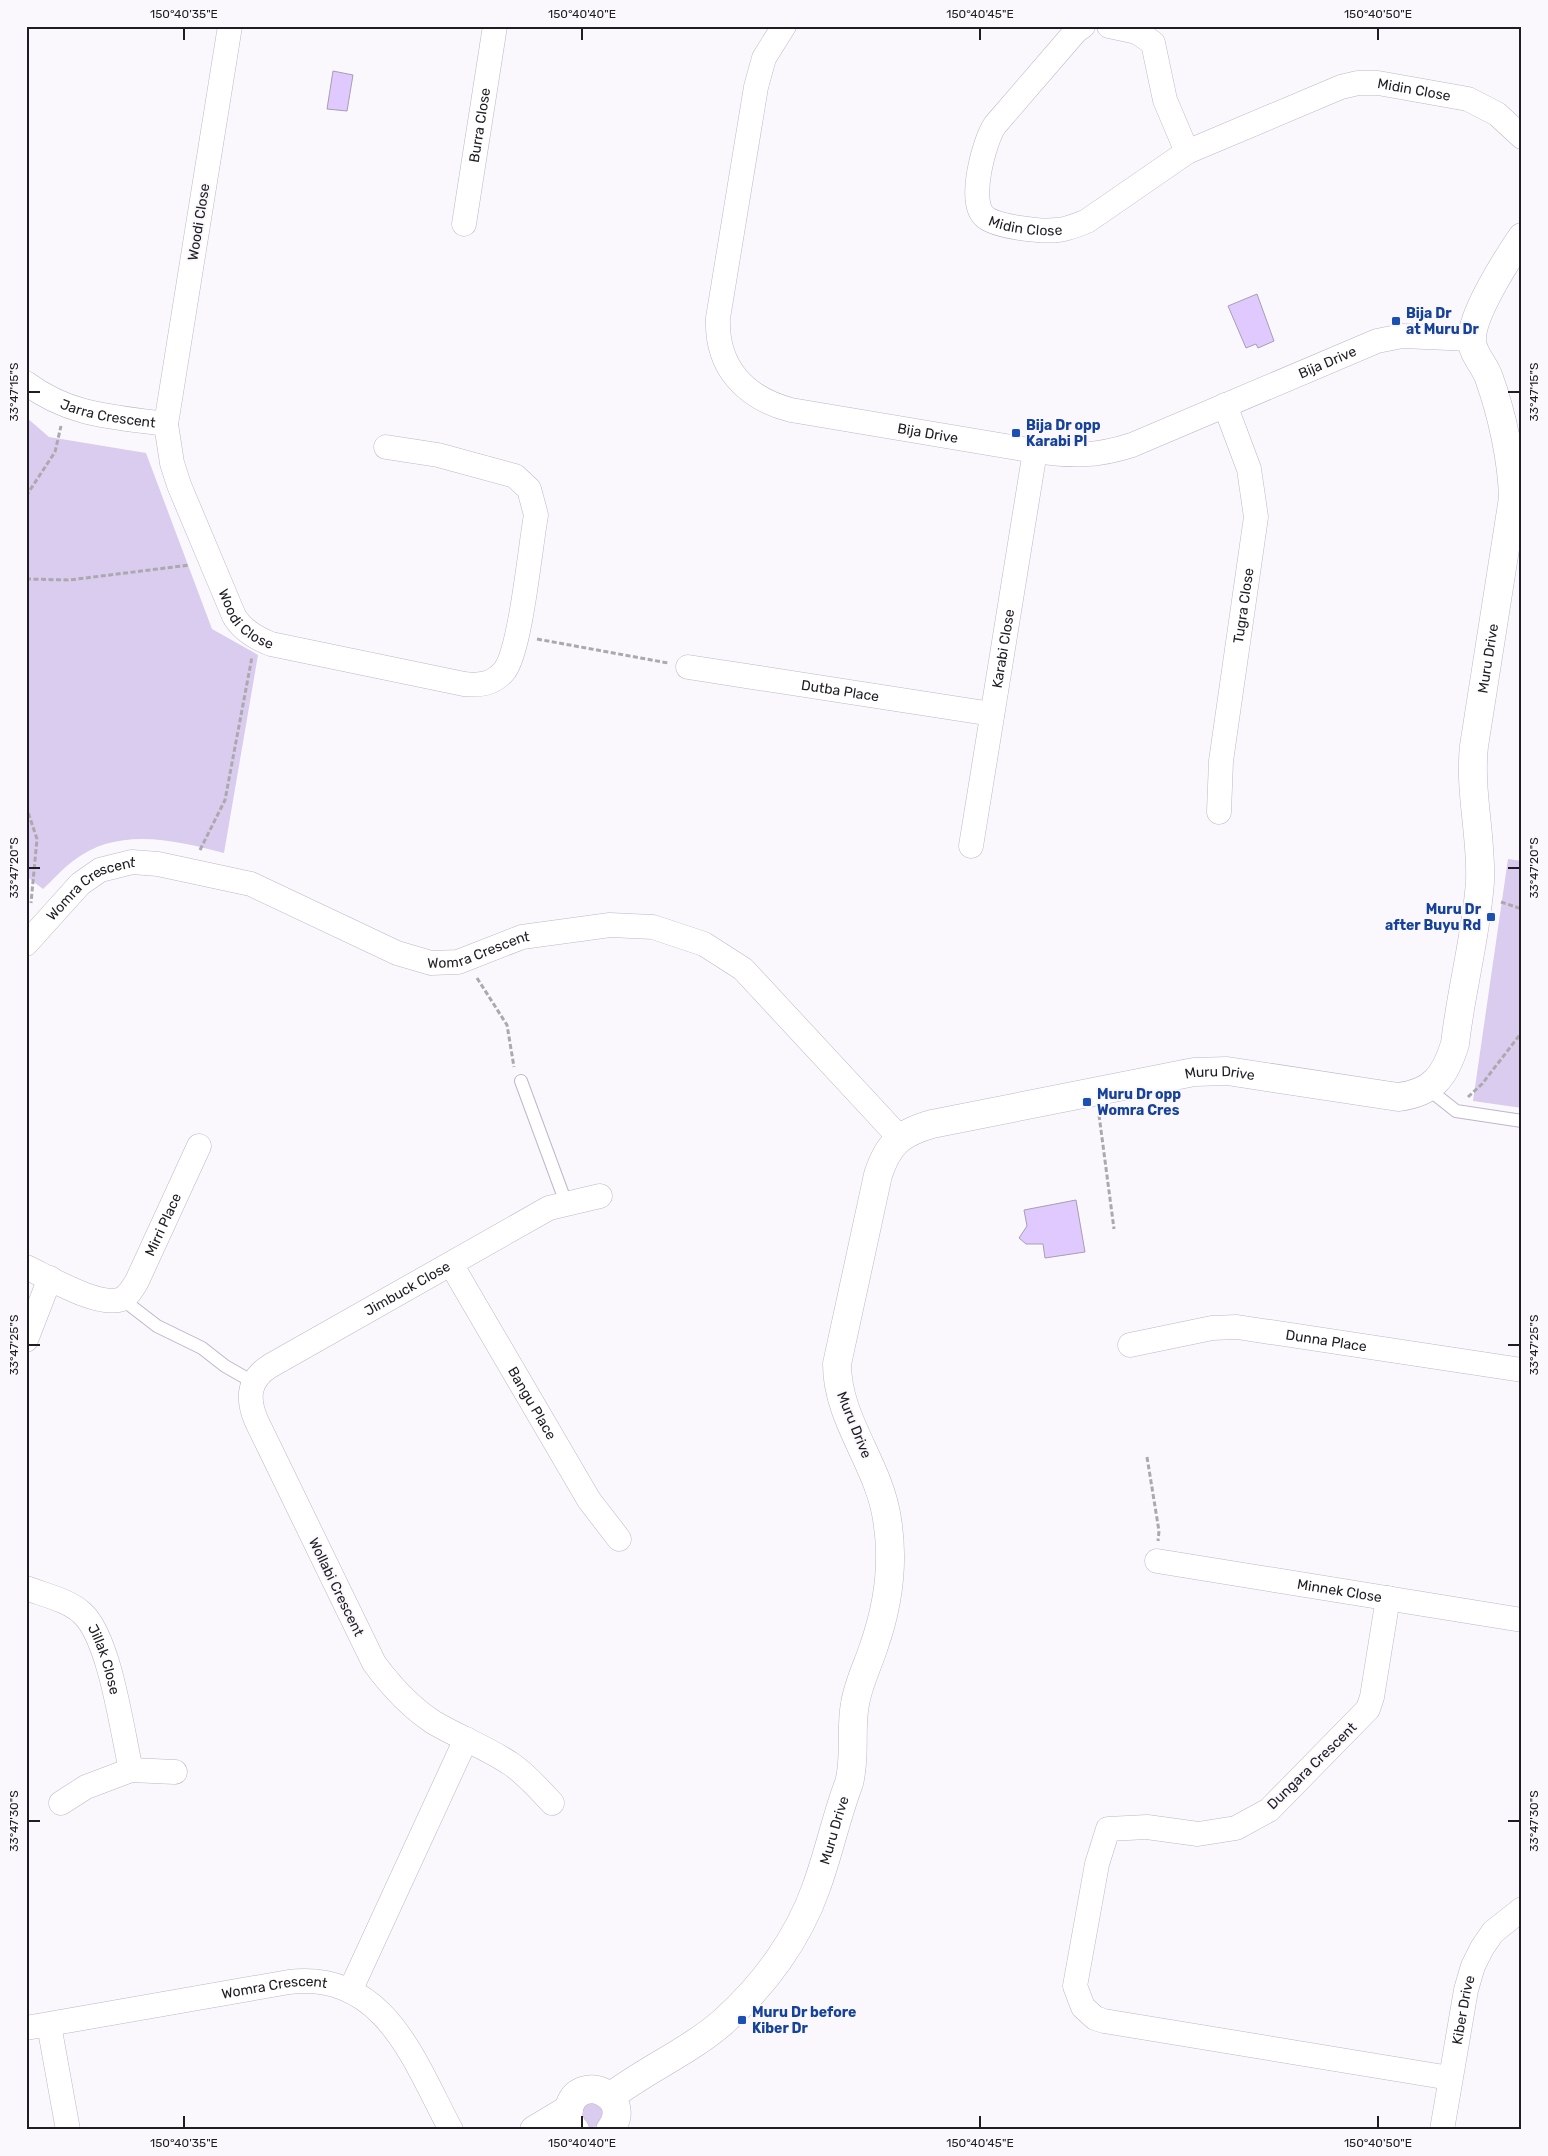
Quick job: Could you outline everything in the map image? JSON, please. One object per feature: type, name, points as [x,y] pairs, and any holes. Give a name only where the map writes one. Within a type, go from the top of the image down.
[{"type":"street","name":"Woodi Close","points":[[230,26],[166,424],[175,472],[210,562],[237,621],[255,637],[271,644],[475,685],[487,684],[504,671],[514,650],[536,515],[529,489],[515,476],[505,471],[438,455],[386,447]]},
{"type":"street","name":"Burra Close","points":[[464,224],[495,26]]},
{"type":"street","name":"Bija Drive","points":[[784,26],[764,58],[756,87],[719,307],[718,336],[723,355],[730,370],[744,387],[756,397],[791,410],[1034,451],[1080,456],[1106,453],[1132,445],[1389,338],[1402,336],[1472,339]]},
{"type":"street","name":"Midin Close","points":[[1083,26],[1076,31],[995,125],[987,138],[978,195],[979,209],[983,216],[1001,224],[1046,231],[1068,228],[1087,221],[1187,152],[1341,87],[1368,82],[1468,99],[1497,114],[1522,137]]},
{"type":"street","points":[[1109,26],[1137,32],[1153,43],[1164,100],[1187,152]]},
{"type":"street","points":[[1472,339],[1477,315],[1522,237]]},
{"type":"street","name":"Muru Drive","points":[[610,2097],[634,2079],[701,2039],[724,2022],[743,2003],[778,1961],[799,1926],[816,1888],[850,1783],[853,1769],[855,1703],[883,1615],[888,1586],[890,1551],[887,1518],[878,1482],[840,1395],[837,1381],[838,1353],[878,1175],[886,1153],[899,1137],[932,1124],[1205,1071],[1238,1072],[1388,1096],[1408,1096],[1427,1088],[1442,1075],[1448,1066],[1455,1044],[1478,902],[1480,862],[1472,780],[1472,757],[1517,485],[1491,384],[1473,348],[1472,339]]},
{"type":"street","name":"Jarra Crescent","points":[[26,383],[43,395],[66,406],[96,415],[166,424]]},
{"type":"street","name":"Tugra Close","points":[[1219,812],[1221,761],[1256,517],[1249,470],[1225,405]]},
{"type":"street","name":"Karabi Close","points":[[971,846],[1034,451]]},
{"type":"street","name":"Dutba Place","points":[[688,667],[992,714]]},
{"type":"street","name":"Womra Crescent","points":[[31,924],[80,884],[110,866],[143,862],[236,879],[260,887],[408,957],[444,964],[472,958],[522,937],[610,925],[653,927],[698,942],[726,957],[750,976],[899,1137]]},
{"type":"street","name":"Mirri Place","points":[[122,1299],[131,1291],[137,1281],[199,1146]]},
{"type":"street","name":"Jimbuck Close","points":[[253,1382],[270,1366],[549,1208],[600,1196]]},
{"type":"street","name":"Bangu Place","points":[[451,1264],[589,1500],[619,1540]]},
{"type":"street","points":[[26,1267],[97,1299],[122,1299]]},
{"type":"street","points":[[26,1340],[50,1278]]},
{"type":"street","name":"Dunna Place","points":[[1130,1345],[1212,1328],[1237,1327],[1522,1370]]},
{"type":"street","name":"Wollabi Crescent","points":[[253,1382],[250,1396],[256,1420],[374,1663],[402,1697],[433,1721],[510,1763],[526,1775],[552,1803]]},
{"type":"street","name":"Minnek Close","points":[[1157,1561],[1522,1620]]},
{"type":"street","name":"Jillak Close","points":[[26,1588],[75,1607],[94,1626],[103,1648],[131,1770]]},
{"type":"street","name":"Dungara Crescent","points":[[1388,1598],[1372,1697],[1368,1709],[1269,1810],[1236,1828],[1211,1834],[1186,1834],[1147,1827],[1108,1829],[1097,1864],[1071,2003],[1104,2021],[1450,2078]]},
{"type":"street","points":[[350,1991],[466,1739]]},
{"type":"street","points":[[61,1803],[86,1788],[131,1770],[175,1772]]},
{"type":"street","name":"Kiber Drive","points":[[1442,2130],[1466,1990],[1473,1966],[1493,1932],[1522,1909]]},
{"type":"street","name":"Womra Crescent","points":[[26,2028],[295,1982],[321,1982],[350,1991],[370,2003],[395,2027],[451,2130]]},
{"type":"street","points":[[50,2025],[68,2130]]},
{"type":"street","points":[[534,2130],[572,2119],[572,2101],[582,2091],[597,2089],[610,2097],[617,2110],[617,2117],[610,2130]]},
{"type":"lane","points":[[521,1081],[566,1203]]},
{"type":"lane","points":[[1427,1088],[1456,1111],[1522,1121]]},
{"type":"lane","points":[[122,1299],[157,1326],[202,1348],[232,1370],[253,1382]]},
{"type":"path","points":[[26,496],[55,452],[66,406]]},
{"type":"path","points":[[26,579],[70,580],[210,562]]},
{"type":"path","points":[[517,635],[688,667]]},
{"type":"path","points":[[193,871],[206,838],[225,800],[255,637]]},
{"type":"path","points":[[26,806],[37,839],[31,924]]},
{"type":"path","points":[[472,958],[478,981],[508,1025],[516,1075],[521,1081]]},
{"type":"path","points":[[1456,1111],[1482,1084],[1522,1032]]},
{"type":"path","points":[[1098,1110],[1114,1229]]},
{"type":"path","points":[[1147,1457],[1159,1531],[1157,1561]]},
{"type":"shaded area","points":[[26,417],[49,437],[146,453],[212,629],[258,655],[224,853],[166,841],[147,839],[127,840],[108,843],[90,850],[69,864],[43,889],[26,876]]},
{"type":"shaded area","points":[[1508,859],[1522,861],[1522,1108],[1473,1101]]},
{"type":"shaded area","points":[[597,2101],[605,2113],[599,2126],[585,2128],[579,2105]]},
{"type":"building","points":[[333,71],[353,75],[347,111],[327,109]]},
{"type":"building","points":[[1257,294],[1274,341],[1258,348],[1256,344],[1246,348],[1228,306]]},
{"type":"building","points":[[1076,1200],[1085,1252],[1045,1258],[1043,1244],[1026,1244],[1019,1238],[1027,1226],[1024,1210]]},
{"type":"place","name":"Bija Dr at Muru Dr","points":[[1396,321]]},
{"type":"place","name":"Bija Dr opp Karabi Pl","points":[[1016,433]]},
{"type":"place","name":"Muru Dr after Buyu Rd","points":[[1491,917]]},
{"type":"place","name":"Muru Dr opp Womra Cres","points":[[1087,1102]]},
{"type":"place","name":"Muru Dr before Kiber Dr","points":[[742,2020]]}]
